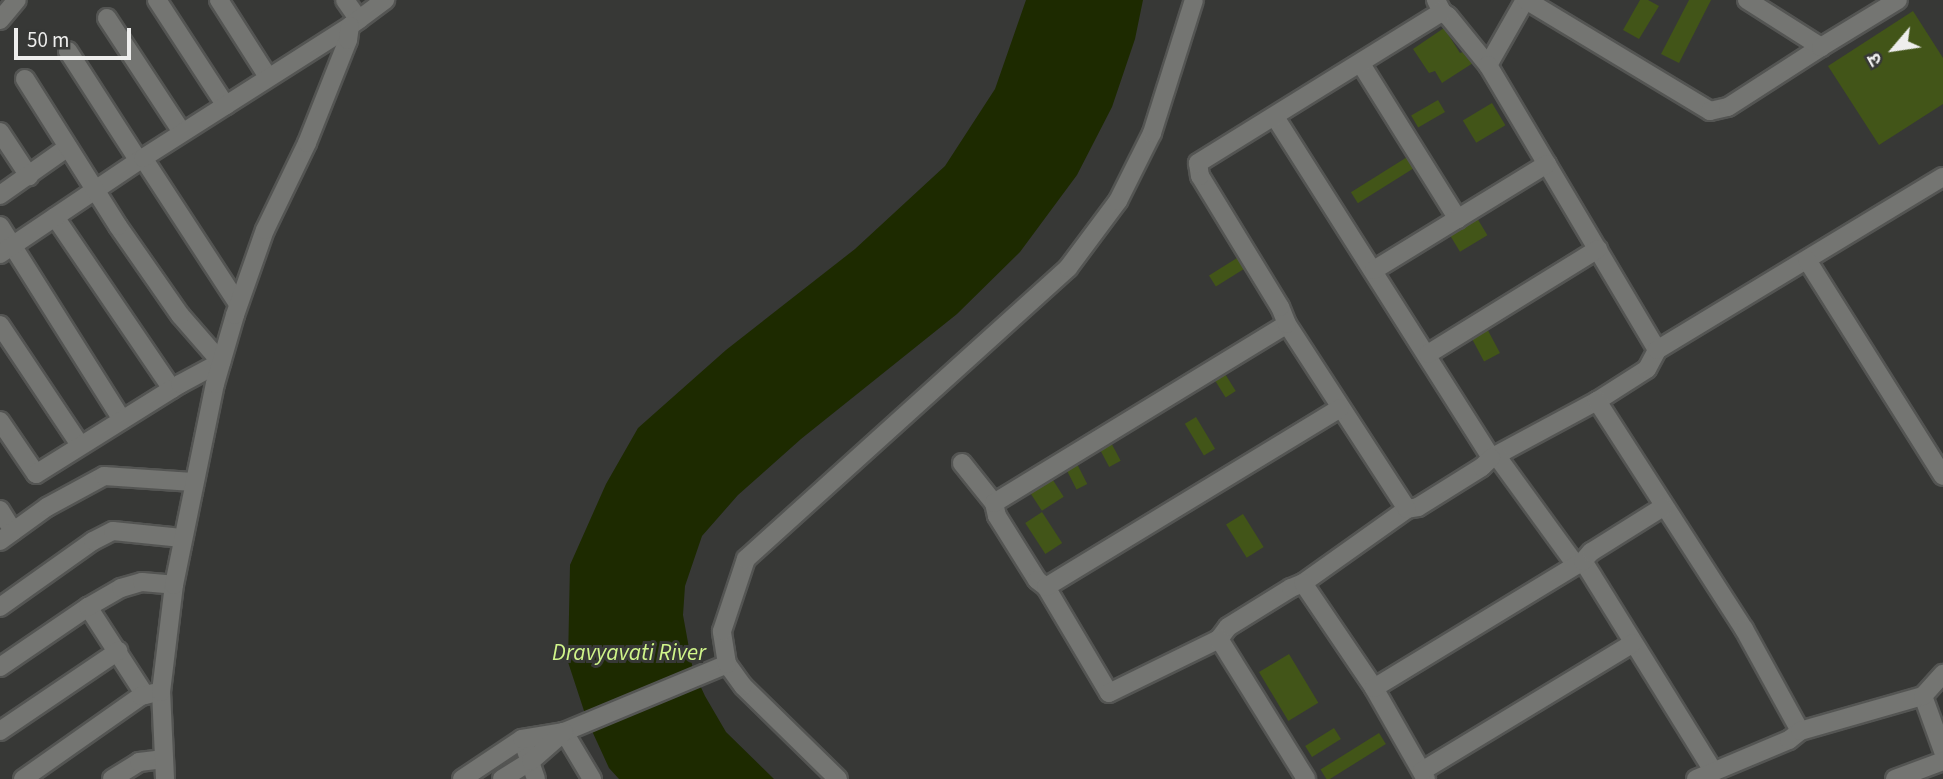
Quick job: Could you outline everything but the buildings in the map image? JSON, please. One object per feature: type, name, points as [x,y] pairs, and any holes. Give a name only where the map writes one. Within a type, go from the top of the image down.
[{"type":"street","points":[[0,20],[17,0]]},
{"type":"street","points":[[157,0],[226,106]]},
{"type":"street","points":[[219,0],[268,77]]},
{"type":"street","points":[[165,779],[153,694],[193,482],[221,362],[238,304],[265,230],[307,143],[355,23],[345,0]]},
{"type":"street","points":[[6,250],[141,159],[355,23],[385,0]]},
{"type":"street","points":[[838,779],[743,685],[727,664],[722,631],[746,559],[1068,268],[1118,201],[1152,133],[1194,0]]},
{"type":"street","points":[[1488,65],[1525,0],[1710,111],[1728,107],[1898,0]]},
{"type":"street","points":[[1747,0],[1775,8],[1821,47]]},
{"type":"street","points":[[1407,509],[1287,324],[1280,307],[1200,176],[1198,163],[1362,64],[1439,6],[1488,65],[1657,350]]},
{"type":"street","points":[[107,18],[183,132]]},
{"type":"street","points":[[68,51],[238,304]]},
{"type":"street","points":[[1362,64],[1458,219]]},
{"type":"street","points":[[25,79],[180,315],[221,362]]},
{"type":"street","points":[[1275,117],[1494,456],[1580,563],[1713,771]]},
{"type":"street","points":[[0,132],[29,176]]},
{"type":"street","points":[[0,195],[68,147]]},
{"type":"street","points":[[1374,270],[1547,164]]},
{"type":"street","points":[[962,464],[994,503],[997,516],[1037,580],[1046,587],[1109,693],[1219,639],[1228,627],[1291,587],[1303,583],[1407,509],[1418,507],[1482,467],[1494,456],[1597,401],[1647,369],[1657,350],[1807,260],[1940,186]]},
{"type":"street","points":[[55,217],[172,389]]},
{"type":"street","points":[[0,226],[6,250],[122,419]]},
{"type":"street","points":[[1428,354],[1598,249]]},
{"type":"street","points":[[1807,260],[1943,476]]},
{"type":"street","points":[[994,503],[1287,324]]},
{"type":"street","points":[[0,325],[80,445]]},
{"type":"street","points":[[0,421],[36,474],[122,419],[221,362]]},
{"type":"street","points":[[1597,401],[1744,629],[1800,731]]},
{"type":"street","points":[[1046,587],[1340,408]]},
{"type":"street","points":[[0,510],[7,536],[47,507],[104,476],[193,482]]},
{"type":"street","points":[[1374,688],[1580,563],[1591,552],[1663,507]]},
{"type":"street","points":[[0,607],[93,541],[113,531],[182,538]]},
{"type":"street","points":[[0,667],[121,588],[142,582],[174,585]]},
{"type":"street","points":[[1303,583],[1374,688],[1424,775],[1633,643]]},
{"type":"street","points":[[89,607],[118,650],[153,694]]},
{"type":"street","points":[[1219,639],[1306,779]]},
{"type":"street","points":[[0,731],[118,650]]},
{"type":"street","points":[[462,779],[522,739],[564,733],[727,664]]},
{"type":"street","points":[[1696,779],[1789,740],[1800,731],[1923,696],[1943,674]]},
{"type":"street","points":[[23,779],[153,694]]},
{"type":"street","points":[[1923,696],[1943,751]]},
{"type":"street","points":[[502,779],[531,761],[564,733]]},
{"type":"street","points":[[564,733],[592,779]]},
{"type":"street","points":[[522,739],[536,779]]},
{"type":"street","points":[[112,779],[139,762],[164,759]]},
{"type":"street","points":[[1895,779],[1943,761]]},
{"type":"water","name":"Dravyavati River","points":[[1026,0],[1143,0],[1135,39],[1112,107],[1077,175],[1020,252],[957,314],[801,439],[738,495],[702,536],[685,586],[683,615],[693,670],[726,732],[774,779],[619,779],[609,768],[587,720],[568,662],[570,565],[606,484],[638,428],[726,350],[855,249],[945,166],[995,89]]}]
